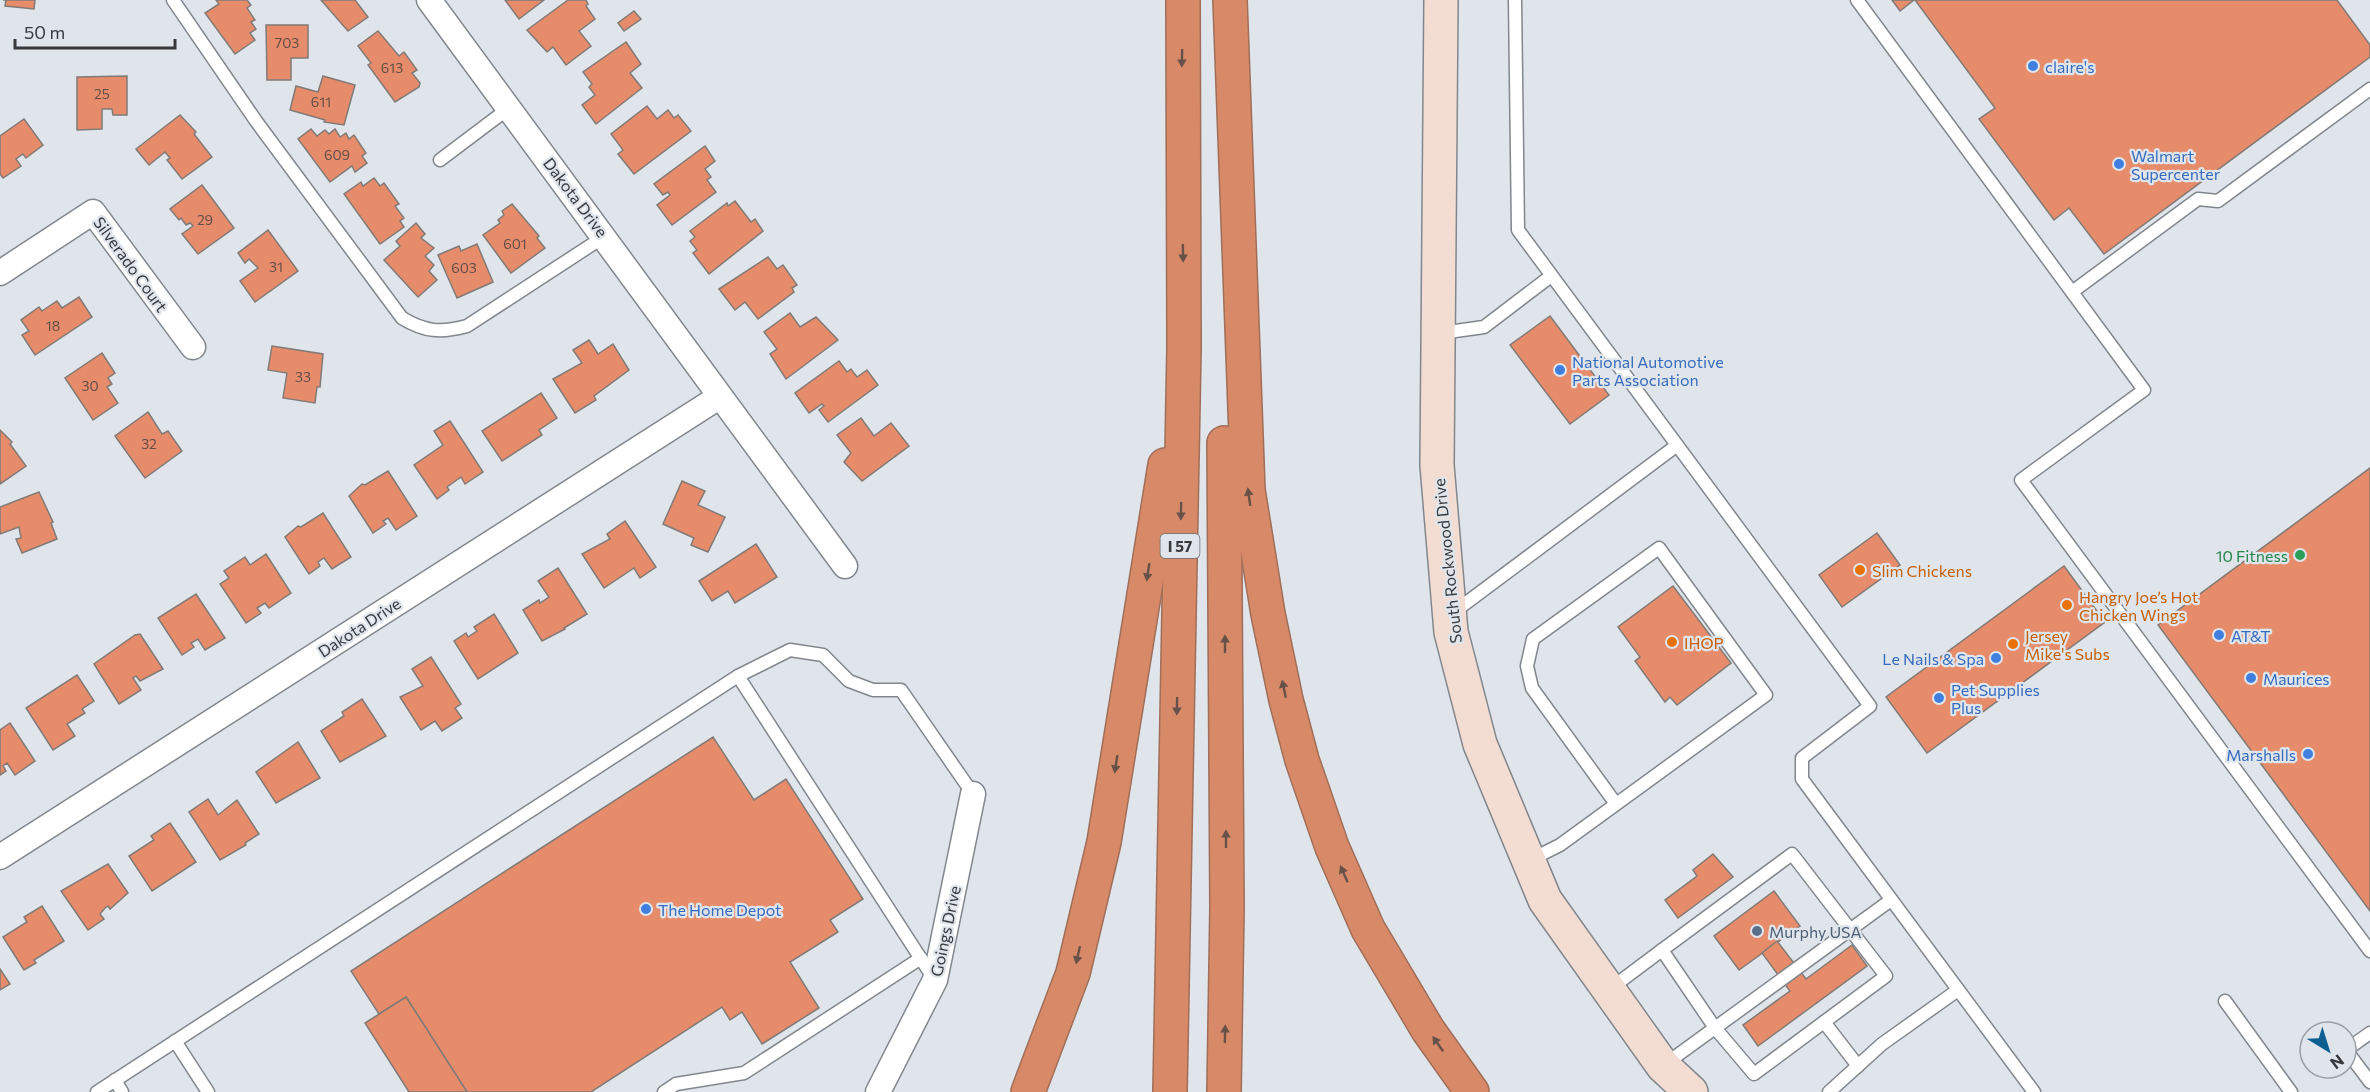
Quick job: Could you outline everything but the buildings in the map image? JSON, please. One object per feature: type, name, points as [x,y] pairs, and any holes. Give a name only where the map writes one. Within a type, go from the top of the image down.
[{"type":"highway","name":"I 57","points":[[1170,1092],[1184,348],[1183,0]]},
{"type":"highway","points":[[1220,0],[1226,859],[1224,1092]]},
{"type":"highway","points":[[1230,0],[1248,489],[1268,614],[1286,700],[1302,760],[1332,848],[1368,929],[1428,1030],[1472,1092]]},
{"type":"highway","points":[[1028,1092],[1073,973],[1104,842],[1184,348]]},
{"type":"main road","name":"South Rockwood Drive","points":[[1441,0],[1437,465],[1451,632],[1480,744],[1545,900],[1663,1066],[1691,1092]]},
{"type":"street","name":"Dakota Drive","points":[[429,0],[605,236],[719,398],[844,566]]},
{"type":"street","name":"Silverado Court","points":[[0,273],[93,212],[193,347]]},
{"type":"street","name":"Dakota Drive","points":[[0,857],[719,398]]},
{"type":"street","name":"Goings Drive","points":[[878,1092],[935,980],[973,794]]},
{"type":"lane","points":[[173,0],[256,121],[402,318],[421,330],[446,332],[467,326],[605,236]]},
{"type":"lane","points":[[1515,0],[1516,220],[1518,230],[1870,706],[1802,758],[1802,779],[2034,1092]]},
{"type":"lane","points":[[1857,0],[2144,390],[2021,480],[2370,951]]},
{"type":"lane","points":[[2072,292],[2198,199],[2218,201],[2370,89]]},
{"type":"lane","points":[[440,160],[509,108]]},
{"type":"lane","points":[[1439,334],[1484,327],[1551,276]]},
{"type":"lane","points":[[1450,615],[1676,446]]},
{"type":"lane","points":[[1529,861],[1560,845],[1766,695],[1659,548],[1533,639],[1527,666],[1532,688],[1616,804]]},
{"type":"lane","points":[[97,1092],[738,676],[790,650],[823,655],[849,681],[873,690],[901,690],[973,794]]},
{"type":"lane","points":[[738,676],[935,980]]},
{"type":"lane","points":[[1609,990],[1662,950],[1792,854],[1886,975],[1754,1074],[1715,1028],[1662,950]]},
{"type":"lane","points":[[1663,1066],[1891,900]]},
{"type":"lane","points":[[664,1092],[676,1084],[744,1073],[921,958]]},
{"type":"lane","points":[[1829,1092],[1882,1044],[1958,990]]},
{"type":"lane","points":[[2225,1001],[2291,1092]]},
{"type":"lane","points":[[1824,1022],[1858,1066]]},
{"type":"lane","points":[[2370,1033],[2346,1050],[2370,1082]]},
{"type":"lane","points":[[175,1041],[208,1092]]},
{"type":"lane","points":[[115,1080],[122,1092]]},
{"type":"place","name":"claire's","points":[[2033,66]]},
{"type":"place","name":"Walmart Supercenter","points":[[2119,164]]},
{"type":"place","name":"National Automotive Parts Association","points":[[1560,370]]},
{"type":"place","name":"10 Fitness","points":[[2300,555]]},
{"type":"place","name":"Slim Chickens","points":[[1860,570]]},
{"type":"place","name":"Hangry Joe’s Hot Chicken Wings","points":[[2067,605]]},
{"type":"place","name":"AT&T","points":[[2219,635]]},
{"type":"place","name":"IHOP","points":[[1672,642]]},
{"type":"place","name":"Jersey Mike's Subs","points":[[2013,644]]},
{"type":"place","name":"Le Nails & Spa","points":[[1996,658]]},
{"type":"place","name":"Maurices","points":[[2251,678]]},
{"type":"place","name":"Pet Supplies Plus","points":[[1939,698]]},
{"type":"place","name":"Marshalls","points":[[2308,754]]},
{"type":"place","name":"The Home Depot","points":[[646,909]]},
{"type":"place","name":"Murphy USA","points":[[1757,931]]}]
